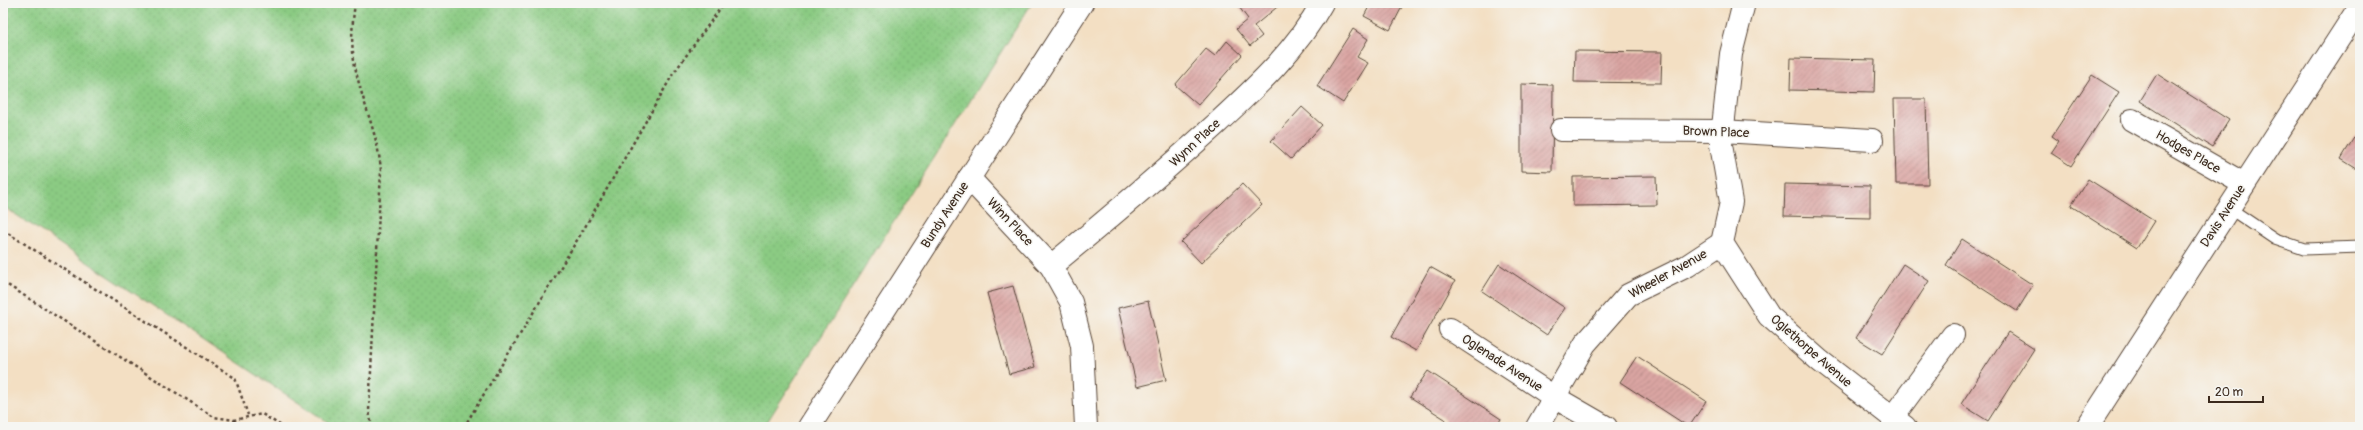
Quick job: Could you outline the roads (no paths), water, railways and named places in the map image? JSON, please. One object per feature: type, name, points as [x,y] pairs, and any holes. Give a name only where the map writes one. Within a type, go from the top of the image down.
[{"type":"street","name":"Bundy Avenue","points":[[809,427],[1082,3]]},
{"type":"street","name":"Wynn Place","points":[[1051,266],[1153,182],[1264,79],[1313,20],[1322,3]]},
{"type":"street","points":[[1722,243],[1731,202],[1720,145],[1731,54],[1744,3]]},
{"type":"street","name":"Davis Avenue","points":[[2087,427],[2244,184],[2359,10]]},
{"type":"street","name":"Hodges Place","points":[[2132,120],[2244,184]]},
{"type":"street","name":"Brown Place","points":[[1561,130],[1722,131],[1872,140]]},
{"type":"street","name":"Winn Place","points":[[969,178],[1051,266],[1071,302],[1082,346],[1086,427]]},
{"type":"street","name":"Wheeler Avenue","points":[[1537,427],[1586,344],[1628,295],[1686,266],[1722,243]]},
{"type":"street","name":"Oglethorpe Avenue","points":[[1722,243],[1769,316],[1820,361],[1899,423]]},
{"type":"street","name":"Oglenade Avenue","points":[[1450,329],[1554,397],[1606,427]]},
{"type":"street","points":[[1899,423],[1953,336]]},
{"type":"lane","points":[[2229,208],[2275,239],[2304,249],[2360,247]]}]
